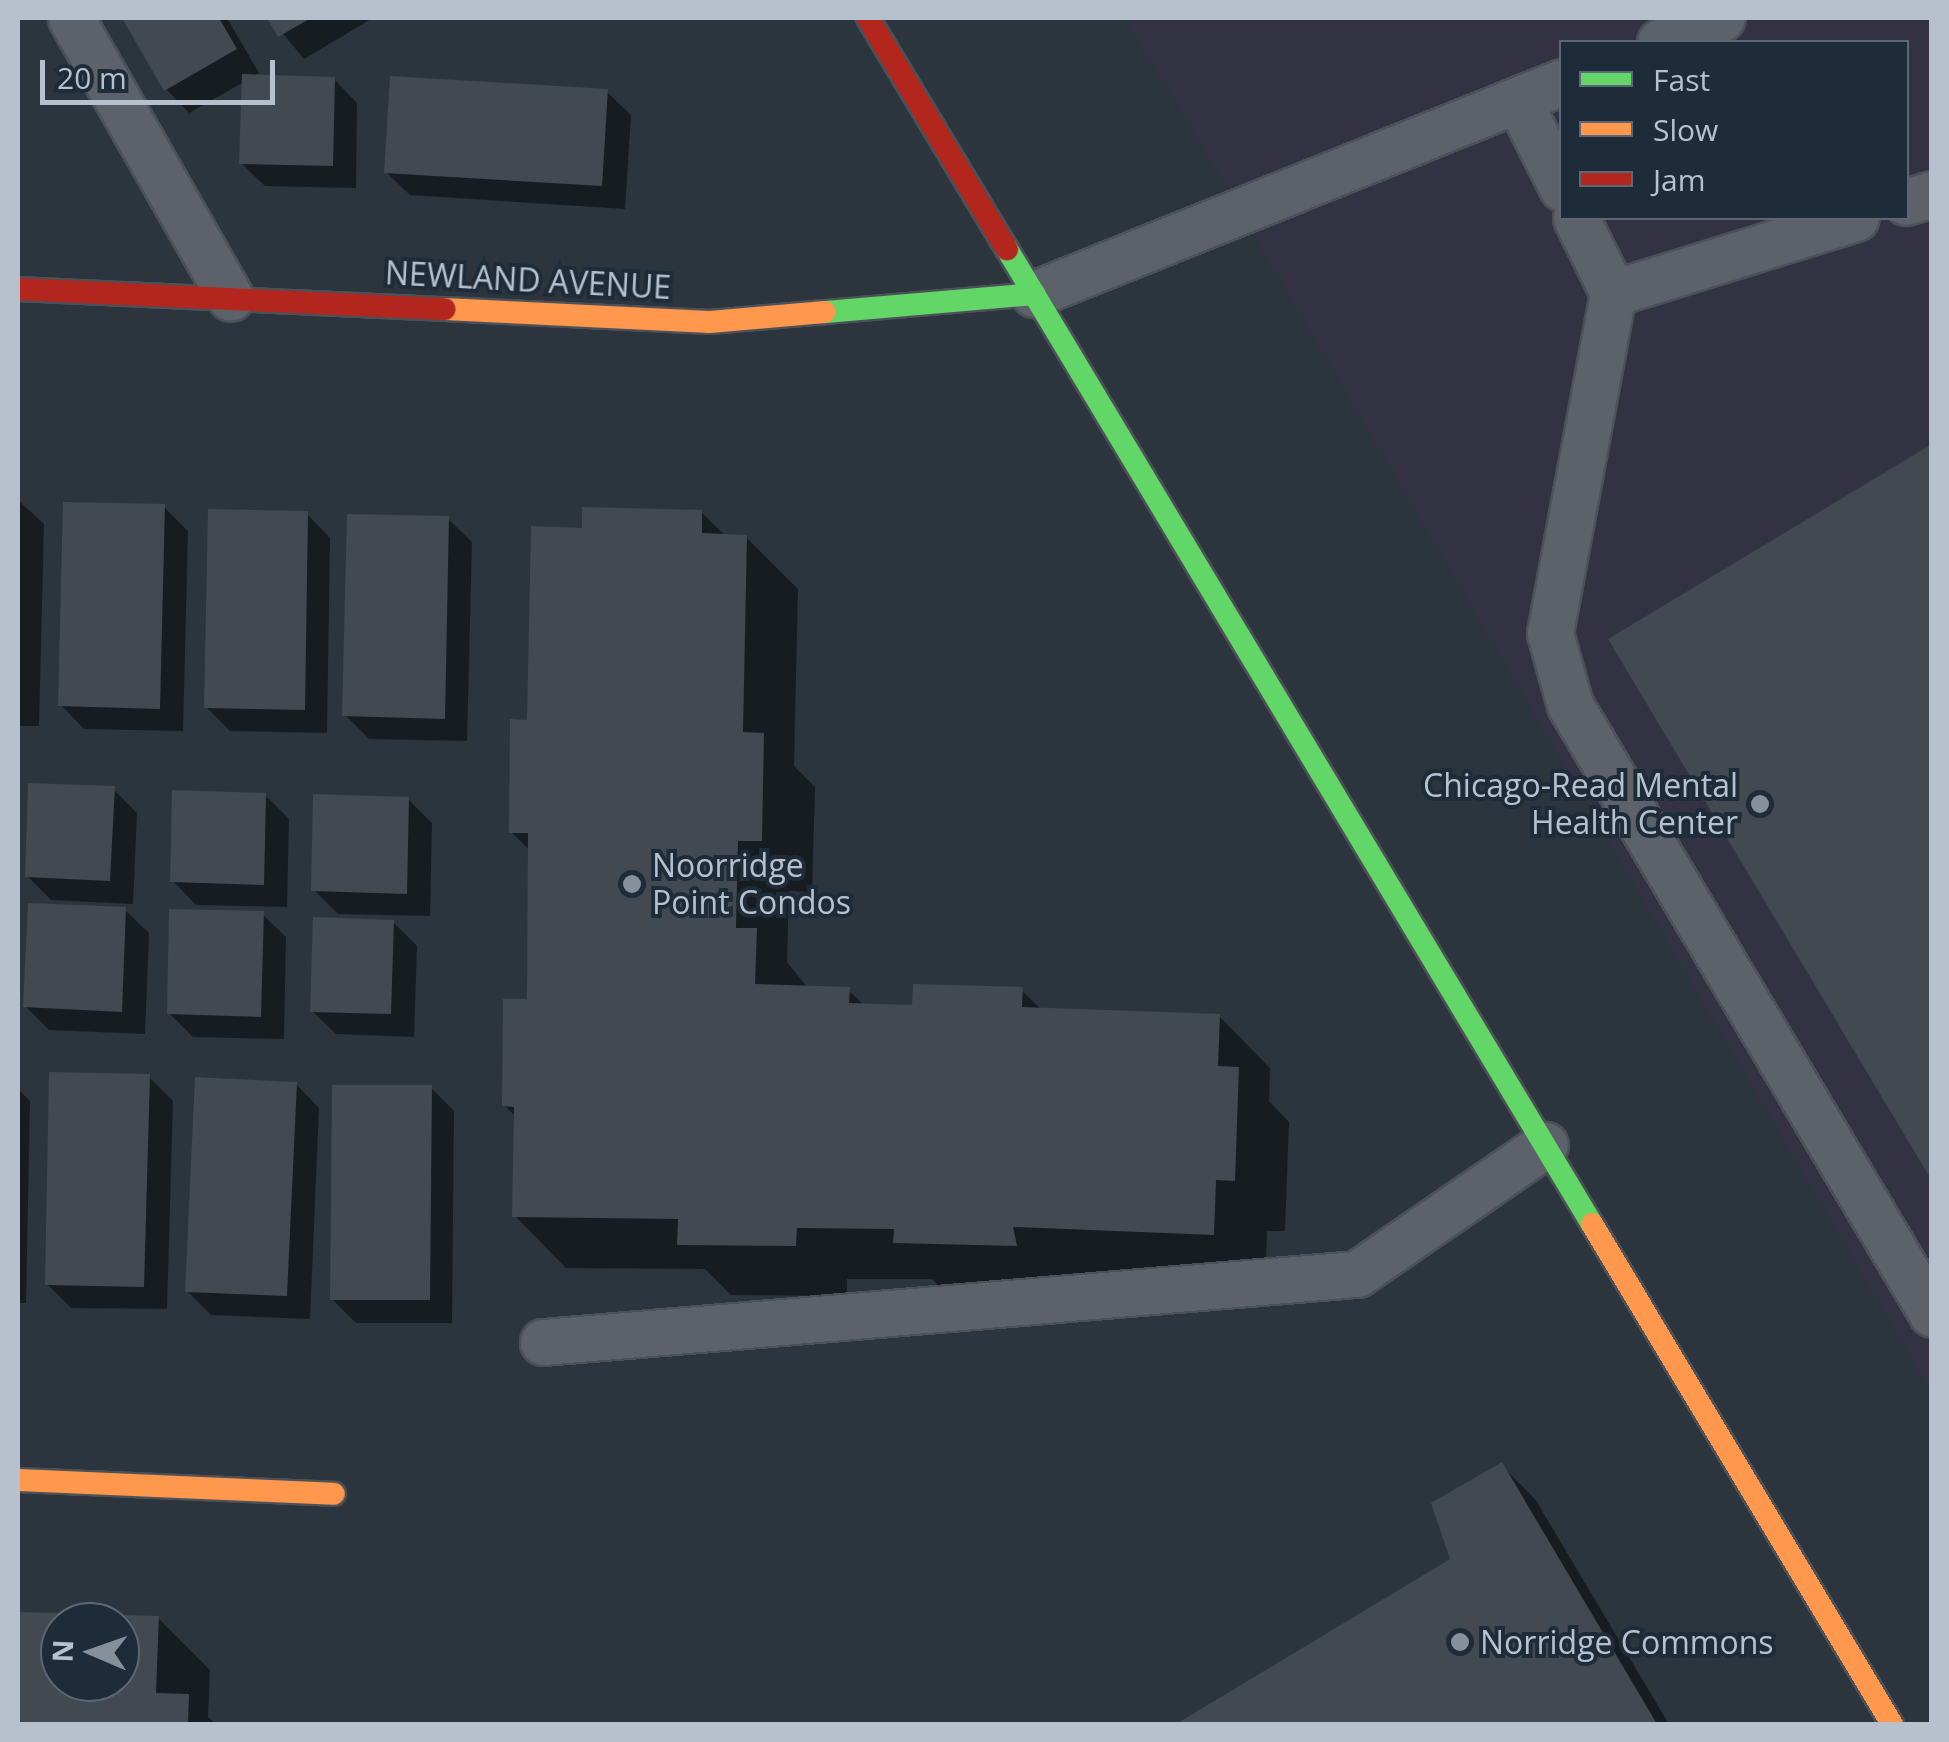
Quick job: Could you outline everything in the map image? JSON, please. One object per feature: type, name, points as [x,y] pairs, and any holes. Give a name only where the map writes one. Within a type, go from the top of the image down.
[{"type":"main road","points":[[868,18],[1892,1724]]},
{"type":"main road","name":"NEWLAND AVENUE","points":[[18,289],[710,322],[1034,294]]},
{"type":"main road","points":[[18,1480],[334,1494]]},
{"type":"lane","points":[[71,18],[231,298]]},
{"type":"lane","points":[[1665,40],[1722,18]]},
{"type":"lane","points":[[1034,294],[1559,83]]},
{"type":"lane","points":[[1518,100],[1559,182]]},
{"type":"lane","points":[[1577,220],[1613,293],[1550,633],[1570,705],[1932,1314]]},
{"type":"lane","points":[[1613,293],[1850,220]]},
{"type":"lane","points":[[544,1342],[1357,1274],[1546,1145]]},
{"type":"shaded area","name":"Chicago-Read Mental Health Center","points":[[1125,18],[1931,18],[1931,1391],[1192,128]]},
{"type":"building","points":[[122,18],[219,18],[237,49],[164,91]]},
{"type":"building","points":[[267,18],[311,18],[278,37]]},
{"type":"building","points":[[242,74],[335,77],[333,166],[239,164]]},
{"type":"building","points":[[390,76],[608,89],[602,186],[384,173]]},
{"type":"building","points":[[1932,444],[1932,1181],[1608,639]]},
{"type":"building","points":[[63,502],[165,504],[160,709],[58,706]]},
{"type":"building","name":"Noorridge Point Condos","points":[[582,507],[702,510],[702,533],[747,535],[743,732],[764,733],[762,841],[738,841],[736,928],[757,928],[755,984],[850,987],[849,1003],[912,1005],[913,984],[1023,987],[1022,1007],[1220,1014],[1218,1066],[1239,1067],[1235,1181],[1216,1180],[1214,1235],[1013,1227],[1017,1246],[893,1243],[894,1229],[797,1228],[796,1246],[677,1245],[678,1219],[512,1217],[514,1107],[502,1106],[503,999],[527,999],[528,833],[509,833],[510,719],[527,720],[531,526],[582,528]]},
{"type":"building","points":[[208,509],[308,511],[305,710],[204,708]]},
{"type":"building","points":[[347,514],[449,516],[445,719],[342,716]]},
{"type":"building","points":[[28,783],[115,786],[110,881],[25,877]]},
{"type":"building","points":[[172,790],[266,793],[264,885],[170,882]]},
{"type":"building","points":[[313,794],[409,797],[407,894],[311,891]]},
{"type":"building","points":[[28,903],[126,907],[122,1012],[23,1007]]},
{"type":"building","points":[[169,909],[264,911],[261,1017],[167,1014]]},
{"type":"building","points":[[313,917],[394,920],[391,1014],[310,1012]]},
{"type":"building","points":[[49,1072],[150,1074],[144,1287],[45,1285]]},
{"type":"building","points":[[195,1077],[297,1082],[287,1296],[185,1292]]},
{"type":"building","points":[[332,1085],[432,1085],[430,1300],[330,1300]]},
{"type":"building","name":"Norridge Commons","points":[[1502,1462],[1657,1724],[1176,1724],[1450,1559],[1431,1503]]},
{"type":"building","points":[[18,1612],[40,1613],[40,1702],[140,1702],[140,1615],[159,1616],[156,1693],[189,1694],[188,1724],[18,1724]]},
{"type":"traffic: fast","points":[[1007,249],[1592,1224]]},
{"type":"traffic: fast","points":[[825,312],[1034,294]]},
{"type":"traffic: slow","points":[[445,309],[710,322],[825,312]]},
{"type":"traffic: slow","points":[[1592,1224],[1892,1724]]},
{"type":"traffic: slow","points":[[18,1480],[334,1494]]},
{"type":"traffic: jam","points":[[868,18],[1007,249]]},
{"type":"traffic: jam","points":[[18,289],[445,309]]},
{"type":"place","name":"Chicago-Read Mental Health Center","points":[[1760,804]]},
{"type":"place","name":"Noorridge Point Condos","points":[[632,884]]},
{"type":"place","name":"Norridge Commons","points":[[1460,1642]]}]
